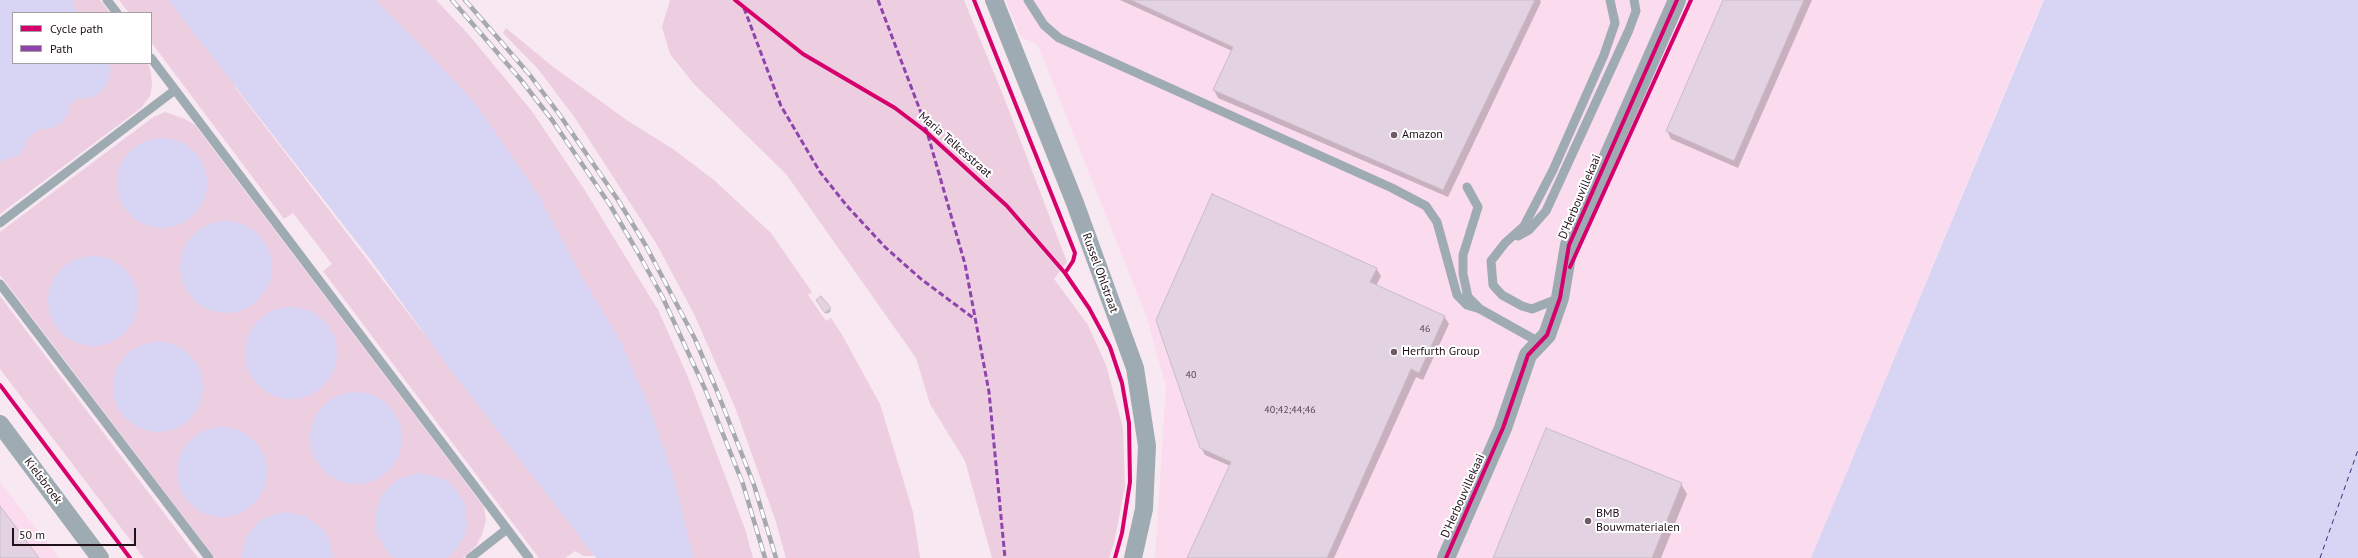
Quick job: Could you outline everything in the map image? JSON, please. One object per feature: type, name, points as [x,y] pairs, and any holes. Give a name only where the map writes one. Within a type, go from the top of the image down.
[{"type":"street","name":"Russel Ohlstraat","points":[[994,0],[1075,203],[1135,368],[1147,446],[1144,509],[1133,558]]},
{"type":"street","name":"D'Herbouvillekaai","points":[[1446,558],[1503,428],[1534,349],[1547,335],[1560,298],[1569,245],[1677,0]]},
{"type":"street","name":"Kielsbroek","points":[[0,424],[100,558]]},
{"type":"lane","points":[[107,0],[116,12]]},
{"type":"lane","points":[[1028,0],[1044,25],[1059,38],[1392,188],[1426,206],[1437,222],[1457,295],[1467,305],[1480,309]]},
{"type":"lane","points":[[1560,298],[1532,309],[1502,295],[1493,285],[1491,261],[1505,243],[1524,226],[1552,170],[1604,55],[1616,23],[1610,0]]},
{"type":"lane","points":[[1505,243],[1529,230],[1546,211],[1629,30],[1636,10],[1634,0]]},
{"type":"lane","points":[[152,59],[529,558]]},
{"type":"lane","points":[[0,223],[175,90]]},
{"type":"lane","points":[[1467,187],[1478,207],[1463,255],[1463,274],[1468,297],[1480,309],[1534,349]]},
{"type":"lane","points":[[0,284],[208,558]]},
{"type":"lane","points":[[470,558],[507,529]]},
{"type":"shaded area","points":[[0,0],[100,0],[109,12],[12,12],[12,64],[148,64],[152,86],[150,96],[141,108],[0,214]]},
{"type":"shaded area","points":[[0,0],[75,0],[71,3],[77,12],[12,12],[12,64],[109,64],[111,71],[107,84],[100,93],[90,98],[79,98],[69,105],[67,116],[60,124],[49,129],[40,129],[29,137],[21,154],[0,162]]},
{"type":"shaded area","points":[[119,0],[208,0],[594,556],[584,556],[575,551],[565,558],[539,558],[323,271],[332,264],[293,213],[284,219],[152,43],[152,12],[128,12]],"holes":[[[234,85],[371,260],[434,347],[234,86]]]},
{"type":"shaded area","points":[[168,0],[375,0],[476,104],[539,196],[579,272],[620,340],[649,406],[674,478],[693,558],[596,558],[450,369],[371,260]]},
{"type":"shaded area","points":[[344,0],[436,0],[469,35],[531,110],[584,189],[658,310],[688,377],[745,529],[753,558],[687,558]]},
{"type":"shaded area","points":[[670,0],[964,0],[1003,95],[1067,262],[1054,279],[1088,325],[1106,365],[1123,428],[1125,486],[1114,543],[1109,558],[992,558],[965,461],[930,404],[916,358],[786,174],[694,84],[670,54],[662,27]]},
{"type":"shaded area","points":[[1006,0],[2043,0],[1811,558],[1155,558],[1166,386],[1146,315],[1038,45],[1021,37]]},
{"type":"shaded area","points":[[2044,0],[2358,0],[2358,558],[1811,558]]},
{"type":"shaded area","points":[[506,28],[552,66],[628,121],[673,149],[714,180],[771,233],[812,292],[808,295],[826,321],[831,318],[841,333],[880,404],[913,512],[920,558],[786,558],[776,522],[735,407],[694,314],[656,243],[575,118],[538,69],[503,33]]},
{"type":"shaded area","points":[[165,112],[185,119],[195,125],[484,507],[486,520],[482,535],[476,546],[463,558],[215,558],[0,275],[0,232],[152,118]]},
{"type":"shaded area","points":[[153,138],[171,138],[187,145],[200,158],[207,174],[207,192],[200,208],[187,221],[171,228],[153,228],[137,221],[124,208],[117,192],[117,174],[124,158],[137,145]]},
{"type":"shaded area","points":[[226,221],[243,225],[258,235],[268,250],[272,267],[268,284],[258,299],[243,309],[226,313],[209,309],[194,299],[184,284],[180,267],[184,250],[194,235],[209,225]]},
{"type":"shaded area","points":[[84,256],[102,256],[118,263],[131,276],[138,292],[138,310],[131,326],[118,339],[102,346],[84,346],[68,339],[55,326],[48,310],[48,292],[55,276],[68,263]]},
{"type":"shaded area","points":[[0,296],[198,558],[144,558],[0,369]]},
{"type":"shaded area","points":[[291,307],[309,310],[324,320],[334,335],[337,353],[334,371],[324,386],[309,396],[291,399],[273,396],[258,386],[248,371],[245,353],[248,335],[258,320],[273,310]]},
{"type":"shaded area","points":[[158,342],[175,345],[190,355],[200,370],[203,387],[200,404],[190,419],[175,429],[158,432],[141,429],[126,419],[116,404],[113,387],[116,370],[126,355],[141,345]]},
{"type":"shaded area","points":[[356,392],[365,393],[382,400],[394,412],[401,429],[401,447],[394,464],[382,476],[365,483],[356,484],[347,483],[330,476],[318,464],[311,447],[310,438],[311,429],[318,412],[330,400],[347,393]]},
{"type":"shaded area","points":[[222,427],[239,430],[254,440],[264,455],[267,472],[264,489],[254,504],[239,514],[222,517],[205,514],[190,504],[180,489],[177,472],[180,455],[190,440],[205,430]]},
{"type":"shaded area","points":[[419,473],[438,477],[449,482],[458,492],[465,504],[467,525],[464,537],[458,547],[447,558],[394,558],[386,550],[376,532],[375,513],[382,494],[399,479]]},
{"type":"shaded area","points":[[0,482],[59,558],[0,558]]},
{"type":"shaded area","points":[[285,512],[303,515],[322,528],[329,540],[333,558],[241,558],[246,537],[257,523],[267,517]]},
{"type":"building","name":"Amazon","points":[[1131,0],[1535,0],[1443,190],[1213,90],[1233,47]]},
{"type":"building","points":[[1723,0],[1804,0],[1734,161],[1666,131]]},
{"type":"building","points":[[1212,194],[1377,268],[1370,282],[1445,316],[1419,373],[1411,369],[1327,558],[1187,558],[1231,462],[1200,448],[1156,320]]},
{"type":"building","points":[[821,296],[831,308],[825,313],[816,300]]},
{"type":"building","name":"BMB Bouwmaterialen","points":[[1546,428],[1682,483],[1652,558],[1493,558]]},
{"type":"building","points":[[0,506],[39,558],[0,558]]},
{"type":"ferry route","points":[[2320,558],[2358,450]]},
{"type":"railway","points":[[452,0],[521,80],[552,120],[610,205],[637,251],[662,296],[705,389],[743,484],[765,558]]},
{"type":"railway","points":[[465,0],[529,74],[559,114],[618,200],[646,246],[695,339],[715,386],[754,485],[776,558]]},
{"type":"marked path","points":[[878,0],[923,118],[965,264],[989,392],[1005,558]]},
{"type":"marked path","points":[[744,8],[781,106],[820,172],[847,206],[885,247],[921,279],[976,320]]},
{"type":"cycle path","name":"Maria Telkesstraat","points":[[735,0],[803,54],[895,108],[924,130],[1007,206],[1065,273],[1089,308],[1110,347],[1122,383],[1129,423],[1130,482],[1122,533],[1115,558]]},
{"type":"cycle path","points":[[974,0],[1075,253],[1073,261],[1065,273]]},
{"type":"cycle path","points":[[1446,558],[1503,428],[1528,355],[1547,335],[1560,298],[1569,245],[1677,0]]},
{"type":"cycle path","points":[[1570,267],[1691,0]]},
{"type":"cycle path","points":[[0,385],[130,558]]},
{"type":"place","name":"Amazon","points":[[1394,135]]},
{"type":"place","name":"Herfurth Group","points":[[1394,352]]},
{"type":"place","name":"BMB Bouwmaterialen","points":[[1588,521]]}]
